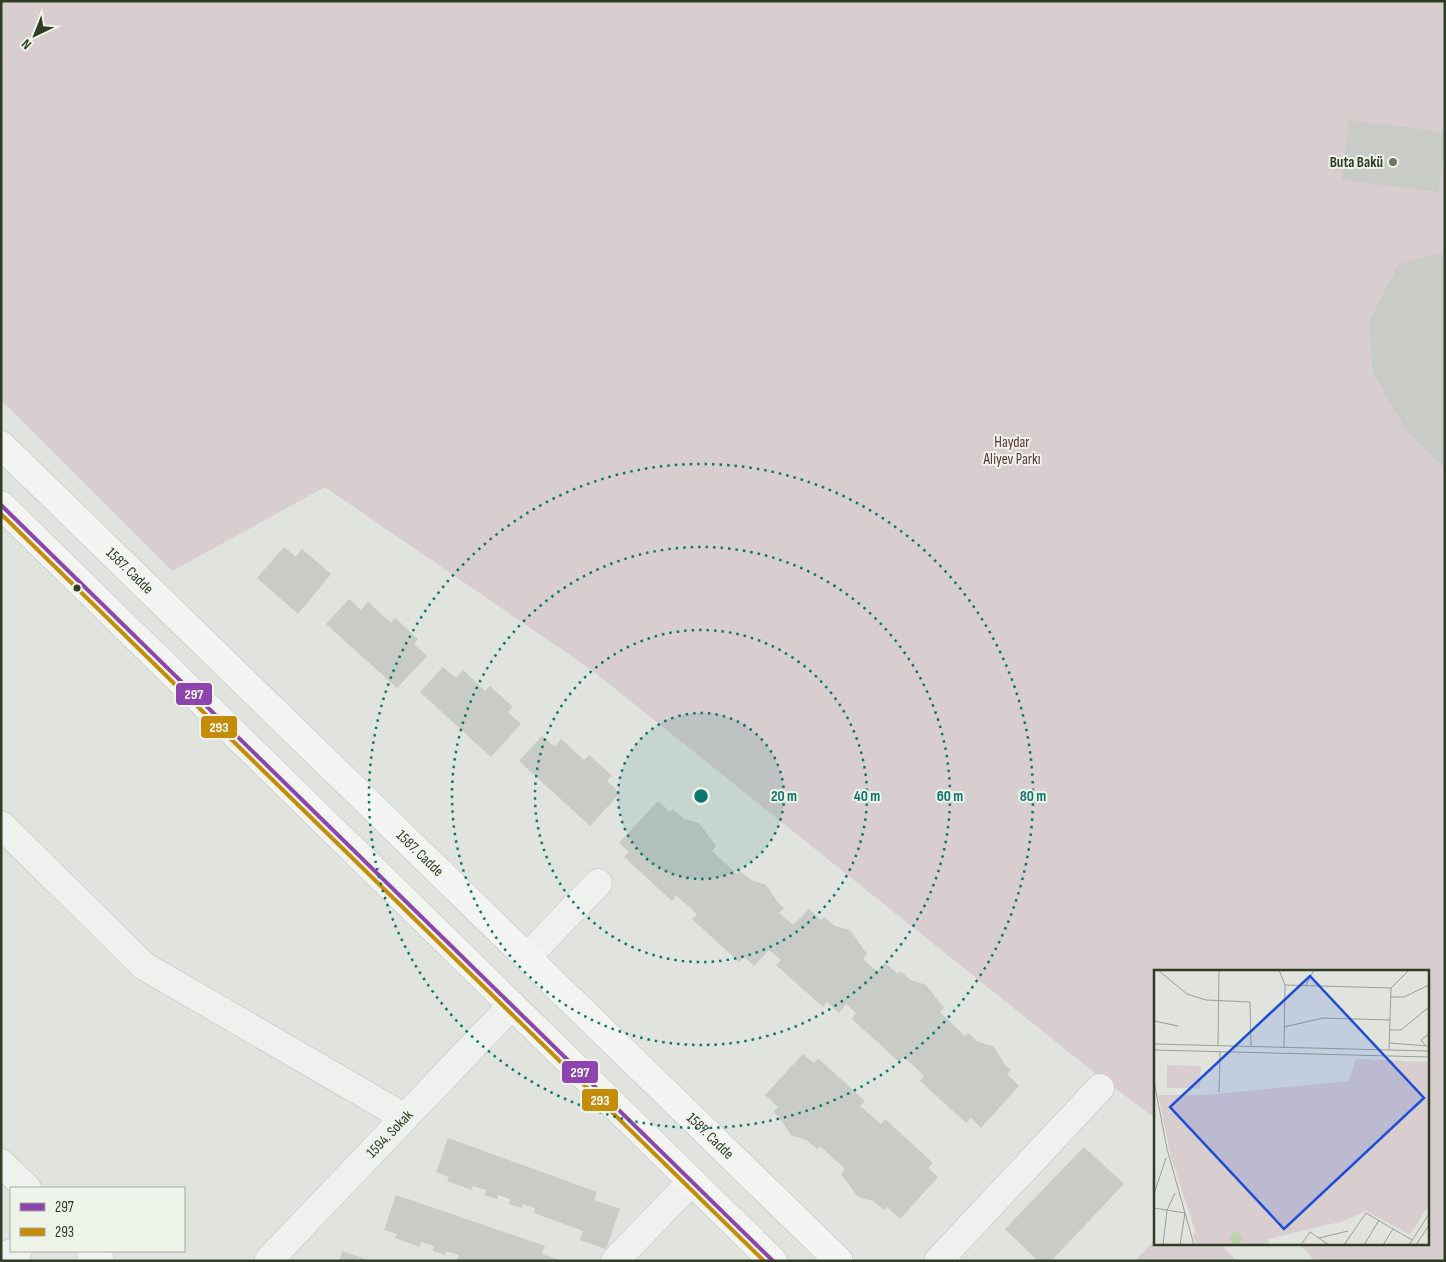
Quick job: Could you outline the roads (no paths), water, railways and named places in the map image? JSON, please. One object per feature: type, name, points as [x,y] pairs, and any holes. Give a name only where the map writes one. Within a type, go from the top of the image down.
[{"type":"main road","name":"1587. Cadde","points":[[1,445],[839,1261]]},
{"type":"main road","points":[[1,505],[773,1261]]},
{"type":"street","points":[[1,825],[144,966],[404,1118]]},
{"type":"street","points":[[527,957],[598,883]]},
{"type":"street","name":"1594. Sokak","points":[[268,1261],[512,1005]]},
{"type":"street","points":[[938,1261],[1100,1088]]},
{"type":"street","points":[[1,1163],[26,1187]]},
{"type":"street","points":[[615,1261],[692,1181]]},
{"type":"street","points":[[1,1256],[15,1252]]},
{"type":"street","points":[[91,1252],[100,1261]]},
{"type":"place","name":"Buta Bakü","points":[[1393,162]]},
{"type":"park label","name":"Haydar Aliyev Parkı","points":[[1012,450]]}]
